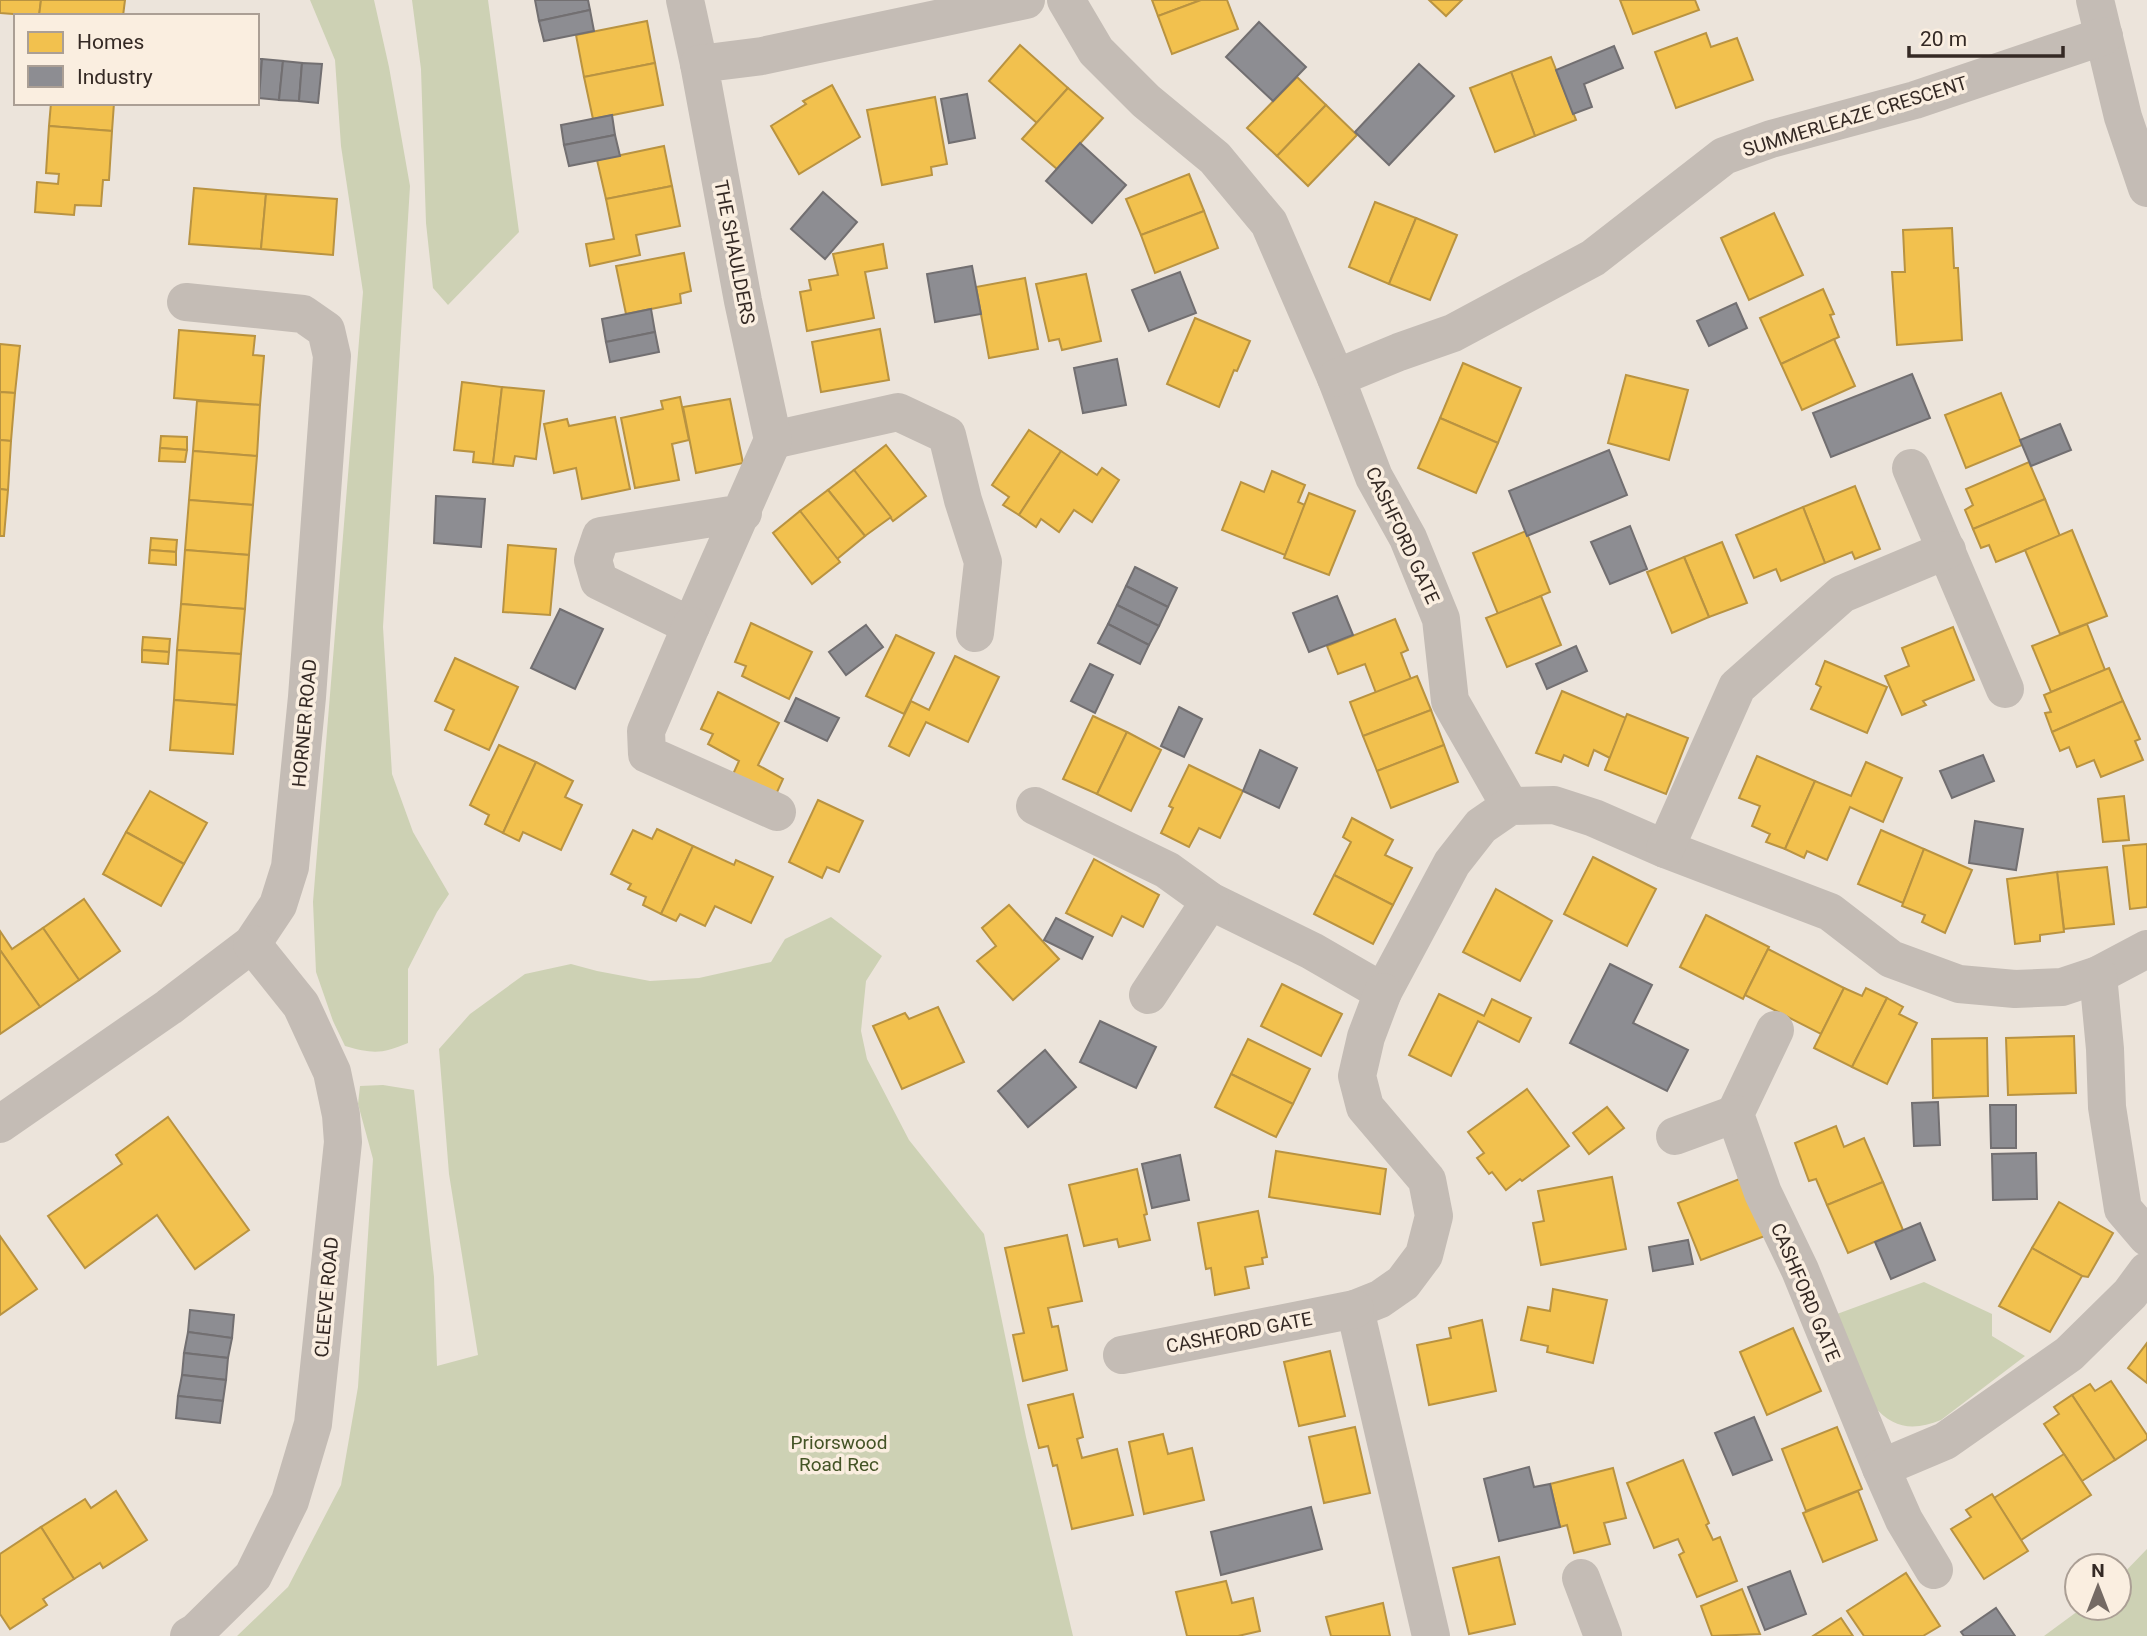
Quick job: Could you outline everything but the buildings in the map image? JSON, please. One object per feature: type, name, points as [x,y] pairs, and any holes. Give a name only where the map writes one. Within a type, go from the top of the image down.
[{"type":"street","name":"THE SHAULDERS","points":[[685,0],[743,301],[773,440]]},
{"type":"street","points":[[699,64],[762,56],[1026,0]]},
{"type":"street","points":[[1066,0],[1096,51],[1146,100],[1215,158],[1269,223],[1336,378]]},
{"type":"street","points":[[2099,18],[2123,117],[2147,188]]},
{"type":"street","name":"SUMMERLEAZE CRESCENT","points":[[1336,378],[1453,333],[1593,258],[1724,156],[1771,139],[1915,100],[2099,18]]},
{"type":"street","name":"HORNER ROAD","points":[[0,1124],[169,1007],[252,944],[278,905],[290,867],[307,697],[332,356],[326,330],[303,314],[186,302]]},
{"type":"street","name":"CASHFORD GATE","points":[[1122,1355],[1355,1309],[1380,1299],[1403,1283],[1424,1255],[1434,1216],[1427,1180],[1364,1107],[1357,1076],[1366,1037],[1383,992],[1452,863],[1480,826],[1510,806],[1450,701],[1441,619],[1408,538],[1374,477],[1336,378]]},
{"type":"street","points":[[777,812],[647,754],[646,731],[773,440],[898,412],[947,435],[963,500],[983,562],[975,633]]},
{"type":"street","points":[[1911,468],[2005,689]]},
{"type":"street","points":[[691,626],[599,581],[593,560],[601,536],[743,513]]},
{"type":"street","points":[[1665,849],[1737,687],[1842,594],[1947,550]]},
{"type":"street","points":[[1510,806],[1554,805],[1594,818],[1665,849],[1830,912],[1891,959],[1959,984],[2015,989],[2062,987],[2098,975],[2147,949]]},
{"type":"street","points":[[1035,806],[1167,870],[1210,901],[1312,951],[1383,992]]},
{"type":"street","points":[[1148,995],[1210,901]]},
{"type":"street","name":"CLEEVE ROAD","points":[[189,1636],[253,1576],[290,1501],[313,1423],[343,1142],[341,1115],[332,1072],[301,1005],[252,944]]},
{"type":"street","points":[[2098,975],[2107,1107],[2123,1209],[2147,1237]]},
{"type":"street","points":[[1675,1136],[1735,1114],[1775,1030]]},
{"type":"street","name":"CASHFORD GATE","points":[[1735,1114],[1763,1193],[1800,1270],[1881,1468],[1904,1520],[1934,1570]]},
{"type":"street","points":[[1881,1468],[1945,1441],[2069,1354],[2130,1294],[2147,1271]]},
{"type":"street","points":[[1355,1309],[1431,1636]]},
{"type":"street","points":[[1581,1578],[1602,1636]]},
{"type":"green space","points":[[310,0],[374,0],[410,186],[383,627],[392,774],[413,832],[449,894],[408,969],[408,1043],[377,1052],[345,1046],[316,972],[313,902],[363,292],[341,146],[335,60]]},
{"type":"green space","points":[[412,0],[488,0],[519,232],[448,305],[433,288],[426,223],[421,69]]},
{"type":"green space","name":"Priorswood Road Rec","points":[[831,917],[882,956],[866,981],[861,1031],[867,1059],[909,1140],[984,1234],[1026,1437],[1073,1636],[237,1636],[288,1587],[341,1485],[358,1387],[373,1159],[358,1104],[360,1086],[383,1085],[414,1090],[434,1277],[437,1366],[478,1355],[449,1174],[439,1049],[470,1014],[525,974],[571,964],[650,981],[699,978],[771,962],[785,939]]},
{"type":"green space","points":[[1924,1282],[1992,1314],[1992,1336],[2025,1356],[1941,1420],[1922,1426],[1905,1426],[1881,1414],[1874,1406],[1837,1314]]},
{"type":"green space","points":[[2147,1549],[2147,1636],[2044,1636],[2063,1622],[2133,1622],[2133,1564]]}]
